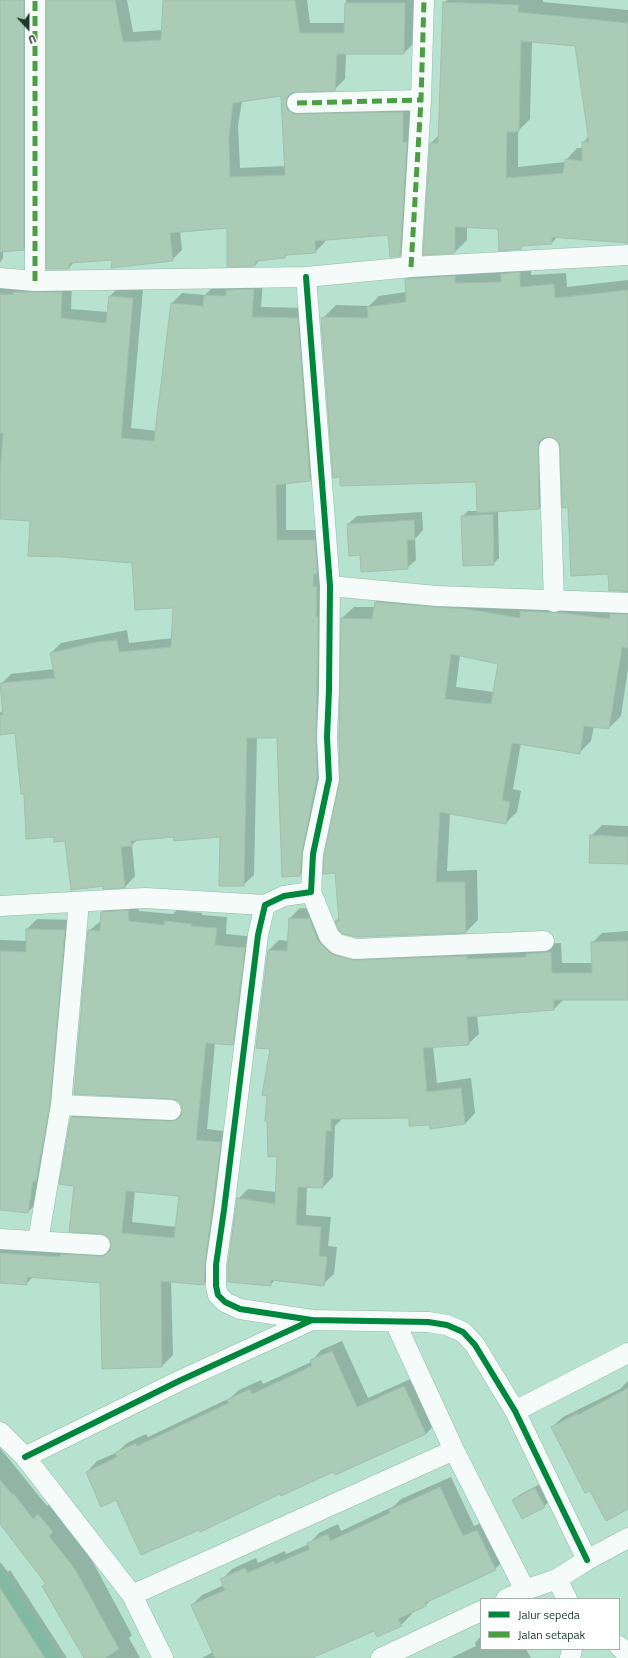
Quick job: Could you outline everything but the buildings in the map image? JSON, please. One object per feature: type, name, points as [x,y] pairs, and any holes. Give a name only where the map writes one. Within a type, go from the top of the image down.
[{"type":"street","points":[[35,0],[35,281]]},
{"type":"street","points":[[411,267],[421,100],[424,0]]},
{"type":"street","points":[[297,103],[421,100]]},
{"type":"street","points":[[0,278],[35,281],[306,277],[411,267],[628,255]]},
{"type":"street","points":[[306,277],[330,586],[327,737],[329,779],[313,854],[311,892],[329,936],[338,944],[355,949],[544,941]]},
{"type":"street","points":[[549,448],[554,602]]},
{"type":"street","points":[[330,586],[437,596],[628,604]]},
{"type":"street","points":[[0,906],[145,898],[265,905],[284,896],[311,892]]},
{"type":"street","points":[[38,1242],[61,1105],[79,902]]},
{"type":"street","points":[[265,905],[258,935],[216,1265],[216,1286],[218,1295],[225,1302],[240,1309],[312,1320],[428,1322],[447,1325],[463,1332],[476,1345],[515,1411],[586,1560]]},
{"type":"street","points":[[61,1105],[171,1110]]},
{"type":"street","points":[[0,1240],[100,1245]]},
{"type":"street","points":[[24,1457],[179,1381],[312,1320]]},
{"type":"street","points":[[395,1322],[454,1450],[525,1590]]},
{"type":"street","points":[[515,1411],[628,1353]]},
{"type":"street","points":[[0,1432],[24,1457],[132,1595],[163,1658]]},
{"type":"street","points":[[132,1595],[454,1450]]},
{"type":"street","points":[[508,1598],[525,1590],[557,1580],[586,1560],[628,1538]]},
{"type":"street","points":[[557,1580],[566,1598]]},
{"type":"street","points":[[381,1658],[480,1611]]},
{"type":"street","points":[[620,1647],[628,1655]]},
{"type":"shaded area","points":[[0,1569],[7,1577],[60,1658],[0,1658]]},
{"type":"marked path","points":[[35,0],[35,281]]},
{"type":"marked path","points":[[411,267],[421,100],[424,0]]},
{"type":"marked path","points":[[297,103],[421,100]]},
{"type":"cycle path","points":[[306,277],[330,586],[327,737],[329,779],[313,854],[311,892],[284,896],[265,905],[258,935],[216,1265],[216,1286],[218,1295],[225,1302],[240,1309],[312,1320]]},
{"type":"cycle path","points":[[25,1457],[179,1381],[312,1320],[428,1322],[447,1325],[463,1332],[475,1345],[515,1411],[587,1560]]}]
